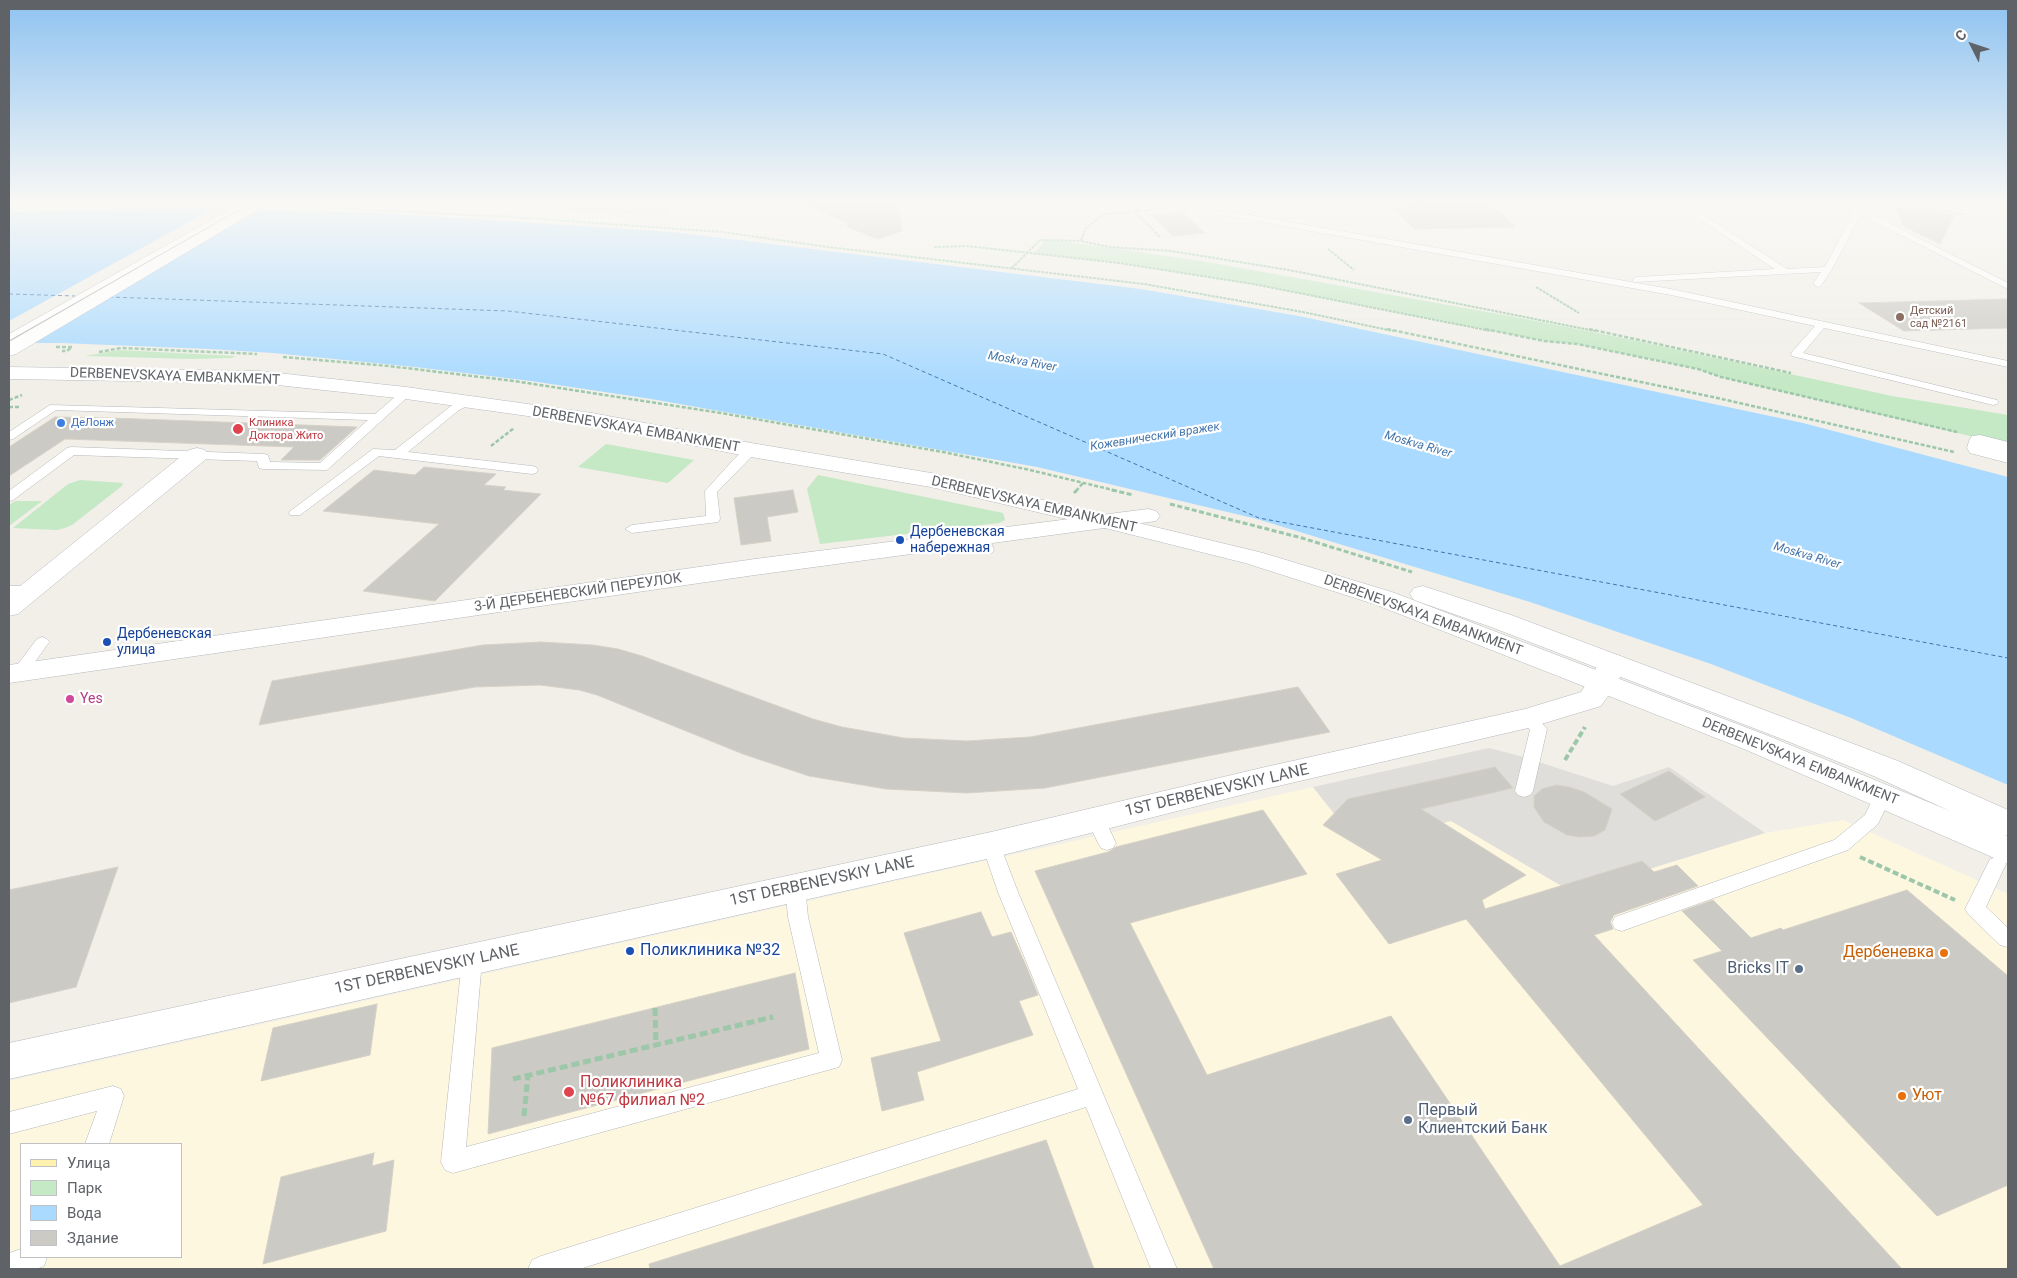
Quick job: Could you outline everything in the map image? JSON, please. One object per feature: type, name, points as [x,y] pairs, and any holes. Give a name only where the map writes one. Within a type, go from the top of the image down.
[{"type":"main road","points":[[9,329],[127,263]]},
{"type":"main road","points":[[9,350],[166,263]]},
{"type":"main road","name":"DERBENEVSKAYA EMBANKMENT","points":[[15,370],[292,368],[429,383],[584,404],[952,468],[1148,516],[1257,544],[1416,591],[1501,621],[1608,673],[1883,795],[2003,857]]},
{"type":"main road","name":"DERBENEVSKAYA EMBANKMENT","points":[[15,370],[259,377],[406,393],[592,419],[751,450],[931,480],[1254,558],[1383,598],[1887,769],[2008,824]]},
{"type":"main road","points":[[1970,444],[2008,448]]},
{"type":"main road","points":[[1970,444],[2008,456]]},
{"type":"main road","points":[[9,608],[196,455]]},
{"type":"main road","points":[[984,543],[1019,526],[1026,514],[1014,502],[999,496]]},
{"type":"main road","name":"3-Й ДЕРБЕНЕВСКИЙ ПЕРЕУЛОК","points":[[14,673],[984,543],[1107,521],[1148,516]]},
{"type":"main road","name":"1ST DERBENEVSKIY LANE","points":[[9,1061],[991,845],[1101,831],[1251,782],[1528,718],[1591,699],[1608,673]]},
{"type":"lane","points":[[9,338],[142,263]]},
{"type":"lane","points":[[1498,263],[1670,292],[2008,364]]},
{"type":"lane","points":[[1771,263],[1784,271]]},
{"type":"lane","points":[[1818,284],[1831,263]]},
{"type":"lane","points":[[1964,263],[2008,286]]},
{"type":"lane","points":[[1610,282],[1828,268]]},
{"type":"lane","points":[[1822,324],[1796,354],[1993,402]]},
{"type":"lane","points":[[9,496],[71,451],[264,458],[264,465],[323,467],[406,393]]},
{"type":"lane","points":[[398,454],[450,412],[467,402]]},
{"type":"lane","points":[[9,437],[54,407],[378,417]]},
{"type":"lane","points":[[632,529],[713,519],[711,491],[738,461],[751,450]]},
{"type":"lane","points":[[295,512],[378,452],[532,470]]},
{"type":"lane","points":[[9,590],[33,590]]},
{"type":"lane","points":[[14,673],[42,642]]},
{"type":"lane","points":[[1524,791],[1539,729],[1528,718]]},
{"type":"lane","points":[[1622,923],[1841,845],[1872,820],[1883,795]]},
{"type":"lane","points":[[991,845],[1008,892],[1164,1269]]},
{"type":"lane","points":[[2003,857],[1975,910],[2007,938]]},
{"type":"lane","points":[[472,960],[453,1162],[830,1060],[798,917],[795,887]]},
{"type":"lane","points":[[541,1269],[1092,1094]]},
{"type":"lane","points":[[9,1123],[113,1096],[97,1143]]},
{"type":"lane","points":[[9,1266],[32,1258]]},
{"type":"path","points":[[965,263],[1144,284],[1303,312],[1713,397],[1970,444]]},
{"type":"path","points":[[1012,268],[1017,263]]},
{"type":"path","points":[[1109,263],[1244,283],[1544,341],[1578,344],[1698,369],[1721,377],[1970,444]]},
{"type":"path","points":[[1243,263],[1663,344],[1797,374]]},
{"type":"path","points":[[470,463],[534,411]]},
{"type":"path","points":[[1201,512],[1302,538]]},
{"type":"path","points":[[1565,760],[1584,728]]},
{"type":"path","points":[[1841,845],[1857,856],[1975,910]]},
{"type":"path","points":[[655,1008],[656,1045]]},
{"type":"path","points":[[513,1079],[773,1017]]},
{"type":"path","points":[[524,1116],[528,1075]]},
{"type":"shaded area","points":[[1489,748],[1613,786],[1669,767],[1765,833],[1598,885],[1565,888],[1451,821],[1358,844],[1313,787]]},
{"type":"shaded area","points":[[1313,787],[1358,844],[1451,821],[1565,888],[1598,885],[1765,833],[1843,820],[2008,894],[2008,1269],[9,1269],[9,1081]]},
{"type":"green space","points":[[1116,263],[1211,263],[1521,318],[1892,396],[2008,415],[2008,445],[1721,377],[1698,369],[1577,344],[1544,341],[1253,284]]},
{"type":"green space","points":[[119,350],[236,356],[232,358],[190,359],[85,356]]},
{"type":"green space","points":[[606,444],[694,460],[668,483],[578,467]]},
{"type":"green space","points":[[818,475],[1003,513],[1005,520],[999,523],[820,544],[807,489]]},
{"type":"green space","points":[[80,480],[123,483],[122,486],[72,525],[65,528],[57,530],[13,528],[68,484]]},
{"type":"green space","points":[[15,501],[42,501],[9,526],[9,505]]},
{"type":"water","points":[[9,263],[925,263],[1141,289],[1299,316],[1803,423],[2008,477],[2008,785],[1851,718],[1711,664],[1530,602],[1257,519],[1037,467],[651,399],[531,381],[415,367],[273,353],[209,349],[60,343],[9,343]]},
{"type":"pier","points":[[115,263],[166,263],[25,345],[9,345],[9,321]]},
{"type":"building","name":"Детский сад №2161","points":[[2008,299],[2008,328],[1904,331],[1859,303]]},
{"type":"building","points":[[55,417],[357,427],[320,460],[281,460],[294,447],[65,439],[9,476],[9,447]]},
{"type":"building","points":[[424,467],[496,474],[484,485],[506,487],[503,490],[541,494],[435,601],[363,591],[439,524],[323,511],[374,470],[415,475]]},
{"type":"building","points":[[793,490],[798,512],[767,517],[771,541],[741,545],[734,498]]},
{"type":"building","points":[[541,642],[593,645],[618,649],[642,656],[813,719],[842,727],[904,738],[967,741],[1030,737],[1298,687],[1330,732],[1045,788],[967,793],[886,789],[809,776],[743,754],[597,695],[579,690],[540,685],[475,687],[259,725],[272,681],[483,645]]},
{"type":"building","points":[[1495,767],[1513,788],[1421,809],[1526,875],[1482,900],[1485,909],[1642,861],[1654,872],[1677,865],[1698,886],[1614,915],[1610,922],[1613,929],[1594,935],[1902,1269],[1214,1269],[1035,871],[1108,852],[1116,847],[1263,810],[1307,874],[1130,923],[1207,1075],[1391,1016],[1560,1266],[1703,1205],[1466,919],[1389,944],[1336,874],[1382,860],[1323,825],[1348,799]]},
{"type":"building","points":[[1669,771],[1705,797],[1655,821],[1620,794]]},
{"type":"building","points":[[1556,785],[1584,792],[1612,809],[1605,830],[1594,836],[1580,837],[1567,835],[1544,822],[1534,807],[1534,796],[1542,789]]},
{"type":"building","points":[[118,867],[76,987],[9,1003],[9,890]]},
{"type":"building","points":[[1907,890],[2008,976],[2008,1185],[1937,1216],[1693,960],[1722,951],[1682,911],[1713,900],[1751,938],[1781,928],[1783,930]]},
{"type":"building","points":[[981,912],[992,937],[1011,932],[1027,968],[1038,995],[1019,1001],[1033,1035],[917,1072],[924,1100],[882,1111],[871,1058],[941,1041],[904,933]]},
{"type":"building","name":"Поликлиника №67 филиал №2","points":[[795,973],[809,1049],[488,1134],[492,1048]]},
{"type":"building","points":[[377,1004],[370,1055],[261,1081],[273,1028]]},
{"type":"building","points":[[1046,1140],[1094,1269],[650,1269],[649,1264]]},
{"type":"building","points":[[374,1153],[372,1166],[394,1160],[386,1231],[263,1264],[281,1177]]},
{"type":"ferry route","points":[[9,294],[75,296]]},
{"type":"ferry route","points":[[109,297],[508,311],[883,354],[1259,518],[2008,658]]},
{"type":"tram line","points":[[9,341],[146,263]]},
{"type":"place","name":"Детский сад №2161","points":[[1900,317]]},
{"type":"place","name":"ДеЛонж","points":[[61,423]]},
{"type":"place","name":"Клиника Доктора Жито","points":[[238,429]]},
{"type":"place","name":"Дербеневская набережная","points":[[900,540]]},
{"type":"place","name":"Дербеневская улица","points":[[107,642]]},
{"type":"place","name":"Yes","points":[[70,699]]},
{"type":"place","name":"Поликлиника №32","points":[[630,951]]},
{"type":"place","name":"Дербеневка","points":[[1944,953]]},
{"type":"place","name":"Bricks IT","points":[[1799,969]]},
{"type":"place","name":"Поликлиника №67 филиал №2","points":[[569,1092]]},
{"type":"place","name":"Уют","points":[[1902,1096]]},
{"type":"place","name":"Первый Клиентский Банк","points":[[1408,1120]]},
{"type":"water label","name":"Moskva River","points":[[1022,362]]},
{"type":"water label","name":"Кожевнический вражек","points":[[1155,437]]},
{"type":"water label","name":"Moskva River","points":[[1418,445]]},
{"type":"water label","name":"Moskva River","points":[[1807,556]]}]
